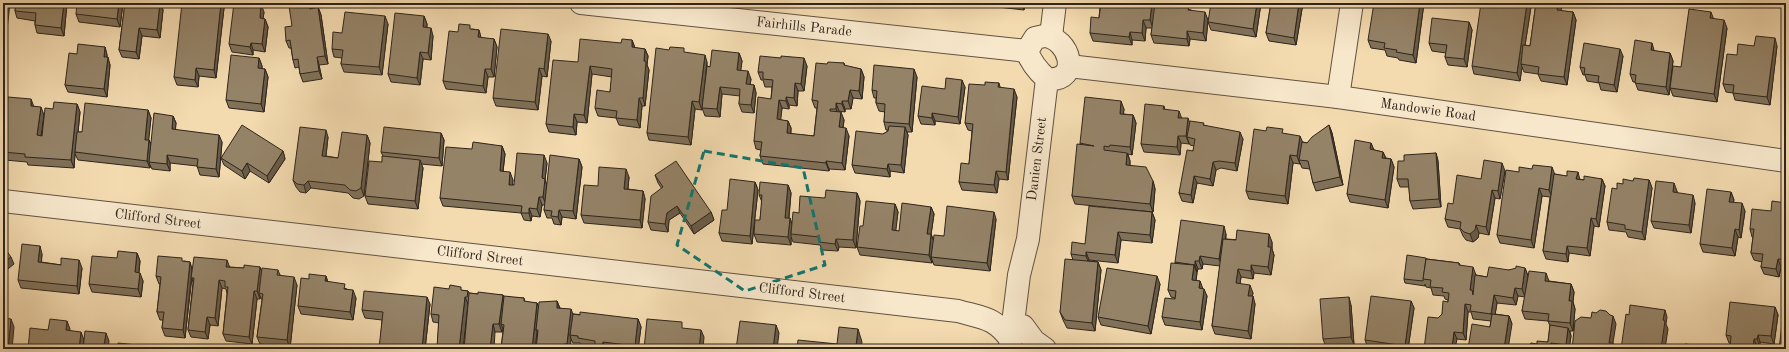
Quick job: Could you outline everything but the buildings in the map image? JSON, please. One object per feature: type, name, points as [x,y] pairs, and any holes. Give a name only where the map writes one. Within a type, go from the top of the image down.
[{"type":"street","name":"Fairhills Parade","points":[[581,3],[1027,51]]},
{"type":"street","points":[[1051,36],[1055,3]]},
{"type":"street","points":[[1338,97],[1352,3]]},
{"type":"street","points":[[1051,36],[1064,48],[1069,59],[1067,72],[1061,78],[1056,80],[1047,79],[1033,63],[1027,51],[1035,38],[1051,36]]},
{"type":"street","name":"Mandowie Road","points":[[1069,66],[1338,97],[1786,161]]},
{"type":"street","name":"Danien Street","points":[[1016,341],[1030,261],[1028,239],[1047,79]]},
{"type":"street","name":"Clifford Street","points":[[3,201],[958,311],[992,320],[1016,341],[1034,341],[1045,349]]},
{"type":"street","name":"Danien Street","points":[[1016,341],[1016,296],[1021,259],[1028,239]]},
{"type":"street","name":"Clifford Street","points":[[958,311],[995,308],[1016,296]]},
{"type":"highlighted area","points":[[704,151],[803,168],[825,265],[745,291],[677,245]]}]
